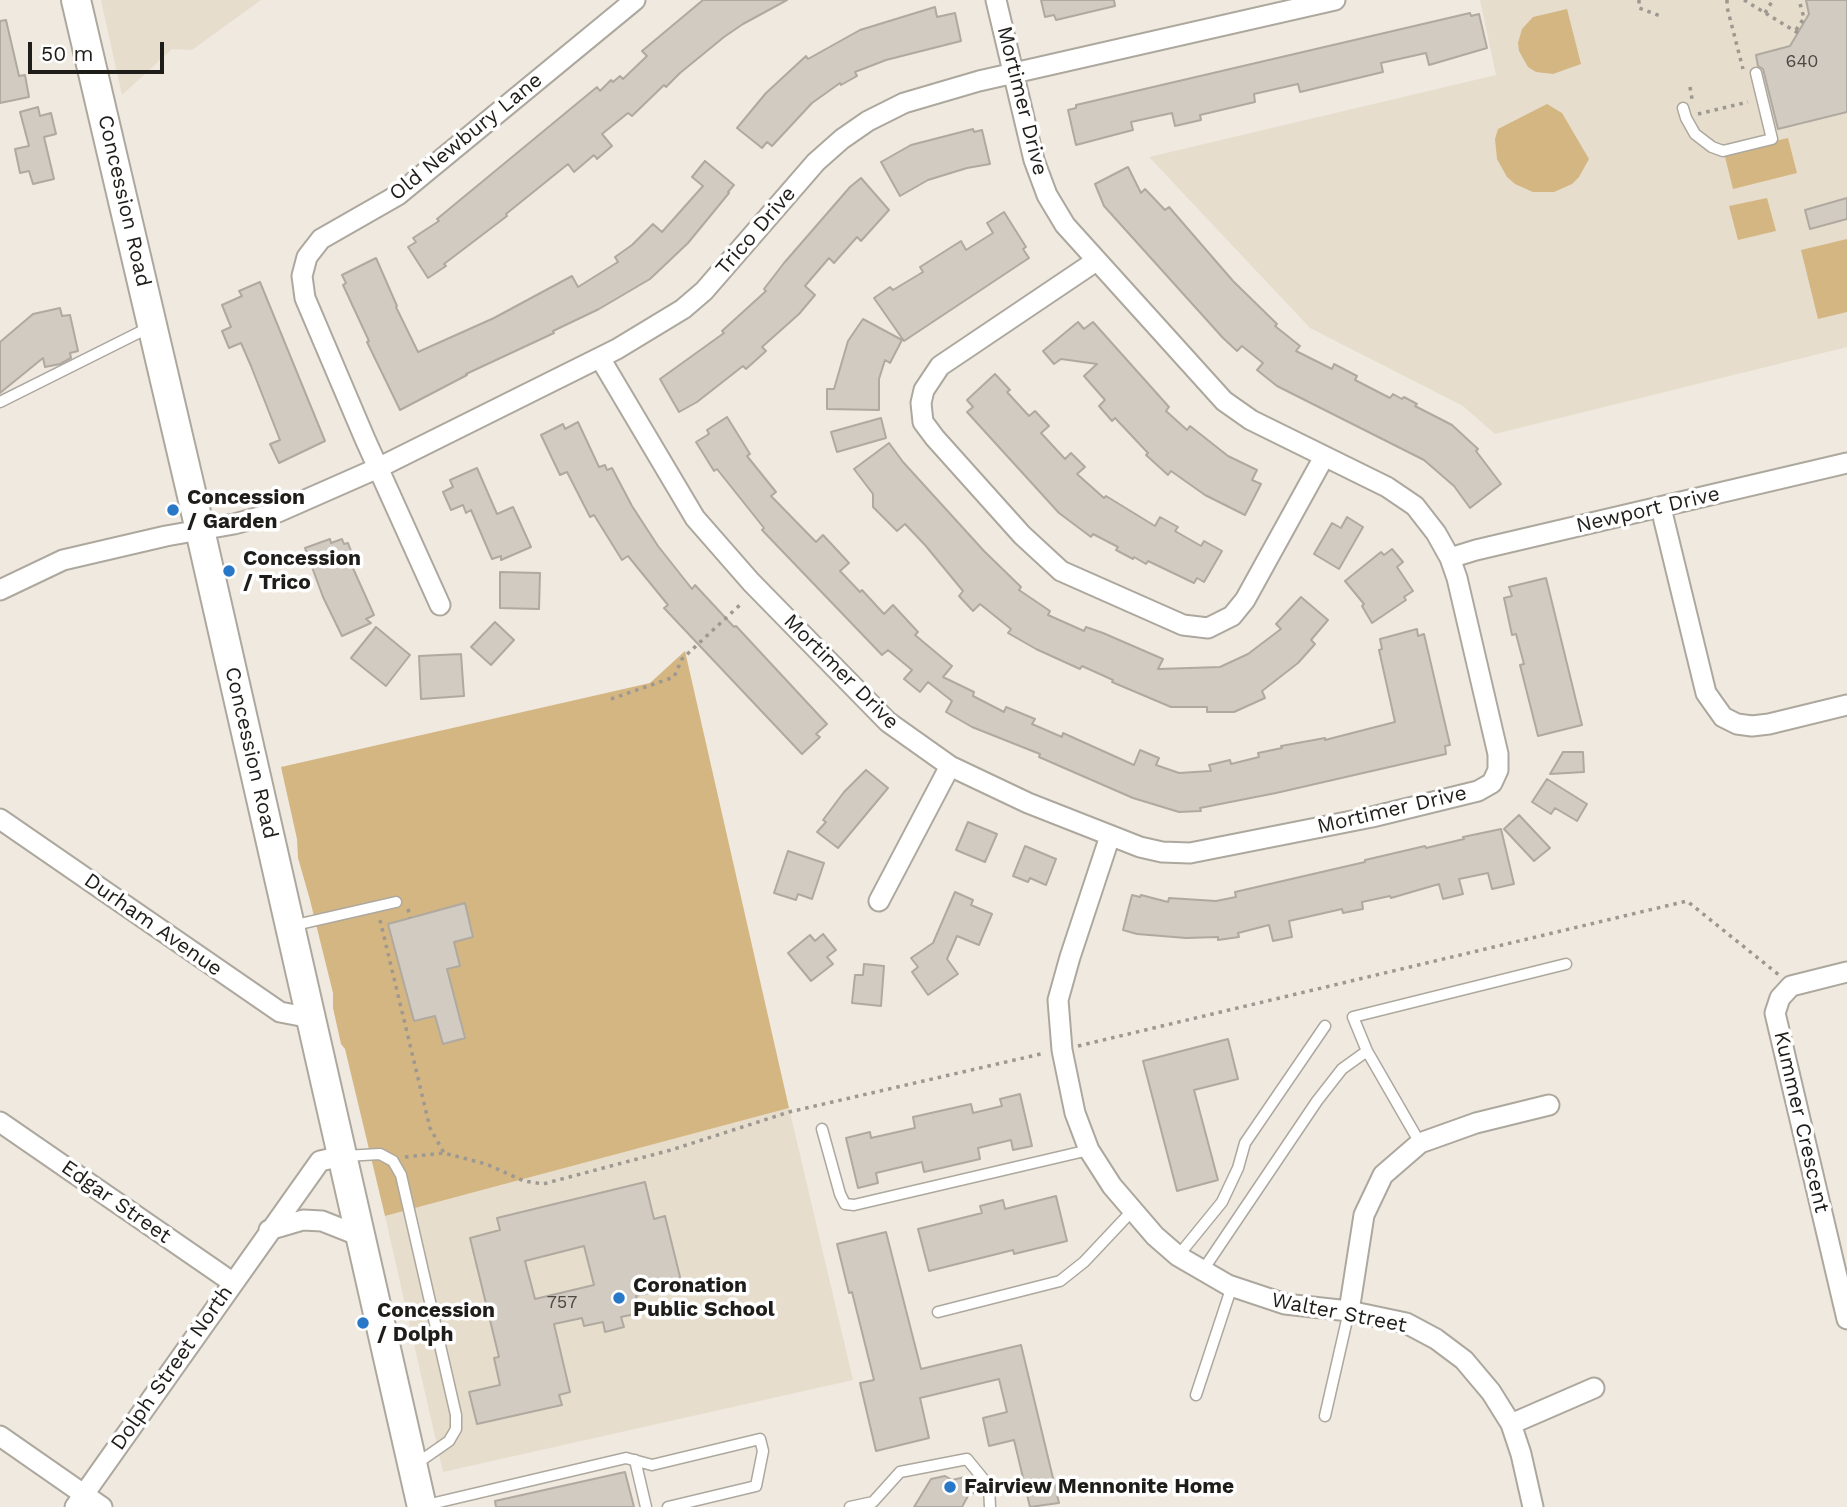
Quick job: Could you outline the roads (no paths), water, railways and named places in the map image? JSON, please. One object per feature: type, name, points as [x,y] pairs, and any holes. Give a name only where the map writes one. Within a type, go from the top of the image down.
[{"type":"main road","name":"Concession Road","points":[[75,0],[200,530],[422,1506]]},
{"type":"street","name":"Old Newbury Lane","points":[[440,605],[305,298],[302,276],[307,257],[321,239],[398,195],[635,0]]},
{"type":"street","name":"Mortimer Drive","points":[[600,358],[695,518],[751,582],[888,722],[950,766],[1028,803],[1110,836],[1162,852],[1190,853],[1372,817],[1478,791],[1492,783],[1498,770],[1498,754],[1457,578],[1450,558],[1436,533],[1415,506],[1387,487],[1251,420],[1224,401],[1065,225],[1047,195],[1034,160],[996,0]]},
{"type":"street","name":"Trico Drive","points":[[0,590],[63,560],[234,524],[278,512],[378,468],[600,358],[683,309],[704,291],[816,162],[868,121],[904,103],[968,84],[1335,0]]},
{"type":"street","points":[[1096,261],[940,366],[924,390],[922,403],[923,422],[934,438],[1022,535],[1061,571],[1183,625],[1208,628],[1232,616],[1245,600],[1324,457]]},
{"type":"street","name":"Newport Drive","points":[[1450,558],[1847,463]]},
{"type":"street","points":[[1661,508],[1706,693],[1723,717],[1737,724],[1752,726],[1847,705]]},
{"type":"street","points":[[879,901],[950,766]]},
{"type":"street","name":"Durham Avenue","points":[[0,819],[280,1012],[311,1018]]},
{"type":"street","name":"Walter Street","points":[[1110,836],[1058,1000],[1059,1025],[1075,1113],[1089,1150],[1112,1186],[1155,1236],[1178,1255],[1203,1270],[1232,1286],[1285,1304],[1349,1311],[1406,1323],[1436,1339],[1464,1360],[1491,1392],[1511,1424],[1533,1507]]},
{"type":"street","name":"Kummer Crescent","points":[[1847,972],[1791,986],[1780,998],[1775,1013],[1847,1319]]},
{"type":"street","points":[[1349,1311],[1364,1215],[1383,1175],[1420,1143],[1476,1123],[1549,1105]]},
{"type":"street","name":"Edgar Street","points":[[0,1122],[232,1282]]},
{"type":"street","name":"Dolph Street North","points":[[79,1501],[320,1161],[342,1156]]},
{"type":"street","points":[[269,1230],[303,1220],[322,1221],[360,1236]]},
{"type":"street","points":[[1511,1424],[1594,1388]]},
{"type":"street","points":[[0,1436],[79,1501],[103,1507]]},
{"type":"lane","points":[[1683,108],[1695,134],[1723,151],[1772,139],[1756,72]]},
{"type":"lane","points":[[0,402],[152,326]]},
{"type":"lane","points":[[290,926],[397,906]]},
{"type":"lane","points":[[1420,1143],[1367,1051],[1353,1017],[1566,964]]},
{"type":"lane","points":[[1178,1255],[1222,1202],[1238,1168],[1245,1143],[1325,1026]]},
{"type":"lane","points":[[1203,1270],[1317,1101],[1342,1069],[1367,1051]]},
{"type":"lane","points":[[822,1129],[839,1194],[845,1204],[854,1205],[1089,1150]]},
{"type":"lane","points":[[342,1156],[380,1154],[393,1161],[401,1175],[453,1402],[456,1429],[449,1441],[413,1466]]},
{"type":"lane","points":[[939,1312],[1060,1281],[1084,1262],[1132,1211]]},
{"type":"lane","points":[[1196,1395],[1232,1286]]},
{"type":"lane","points":[[1325,1416],[1349,1311]]},
{"type":"lane","points":[[422,1506],[626,1458],[652,1465],[760,1439],[763,1451],[756,1486],[668,1507]]},
{"type":"lane","points":[[850,1507],[873,1502],[900,1472],[967,1459],[989,1486],[990,1507]]},
{"type":"lane","points":[[635,1460],[646,1507]]},
{"type":"place","name":"Concession / Garden","points":[[173,510]]},
{"type":"place","name":"Concession / Trico","points":[[229,571]]},
{"type":"place","name":"Coronation Public School","points":[[619,1298]]},
{"type":"place","name":"Concession / Dolph","points":[[363,1323]]},
{"type":"place","name":"Fairview Mennonite Home","points":[[950,1487]]}]
